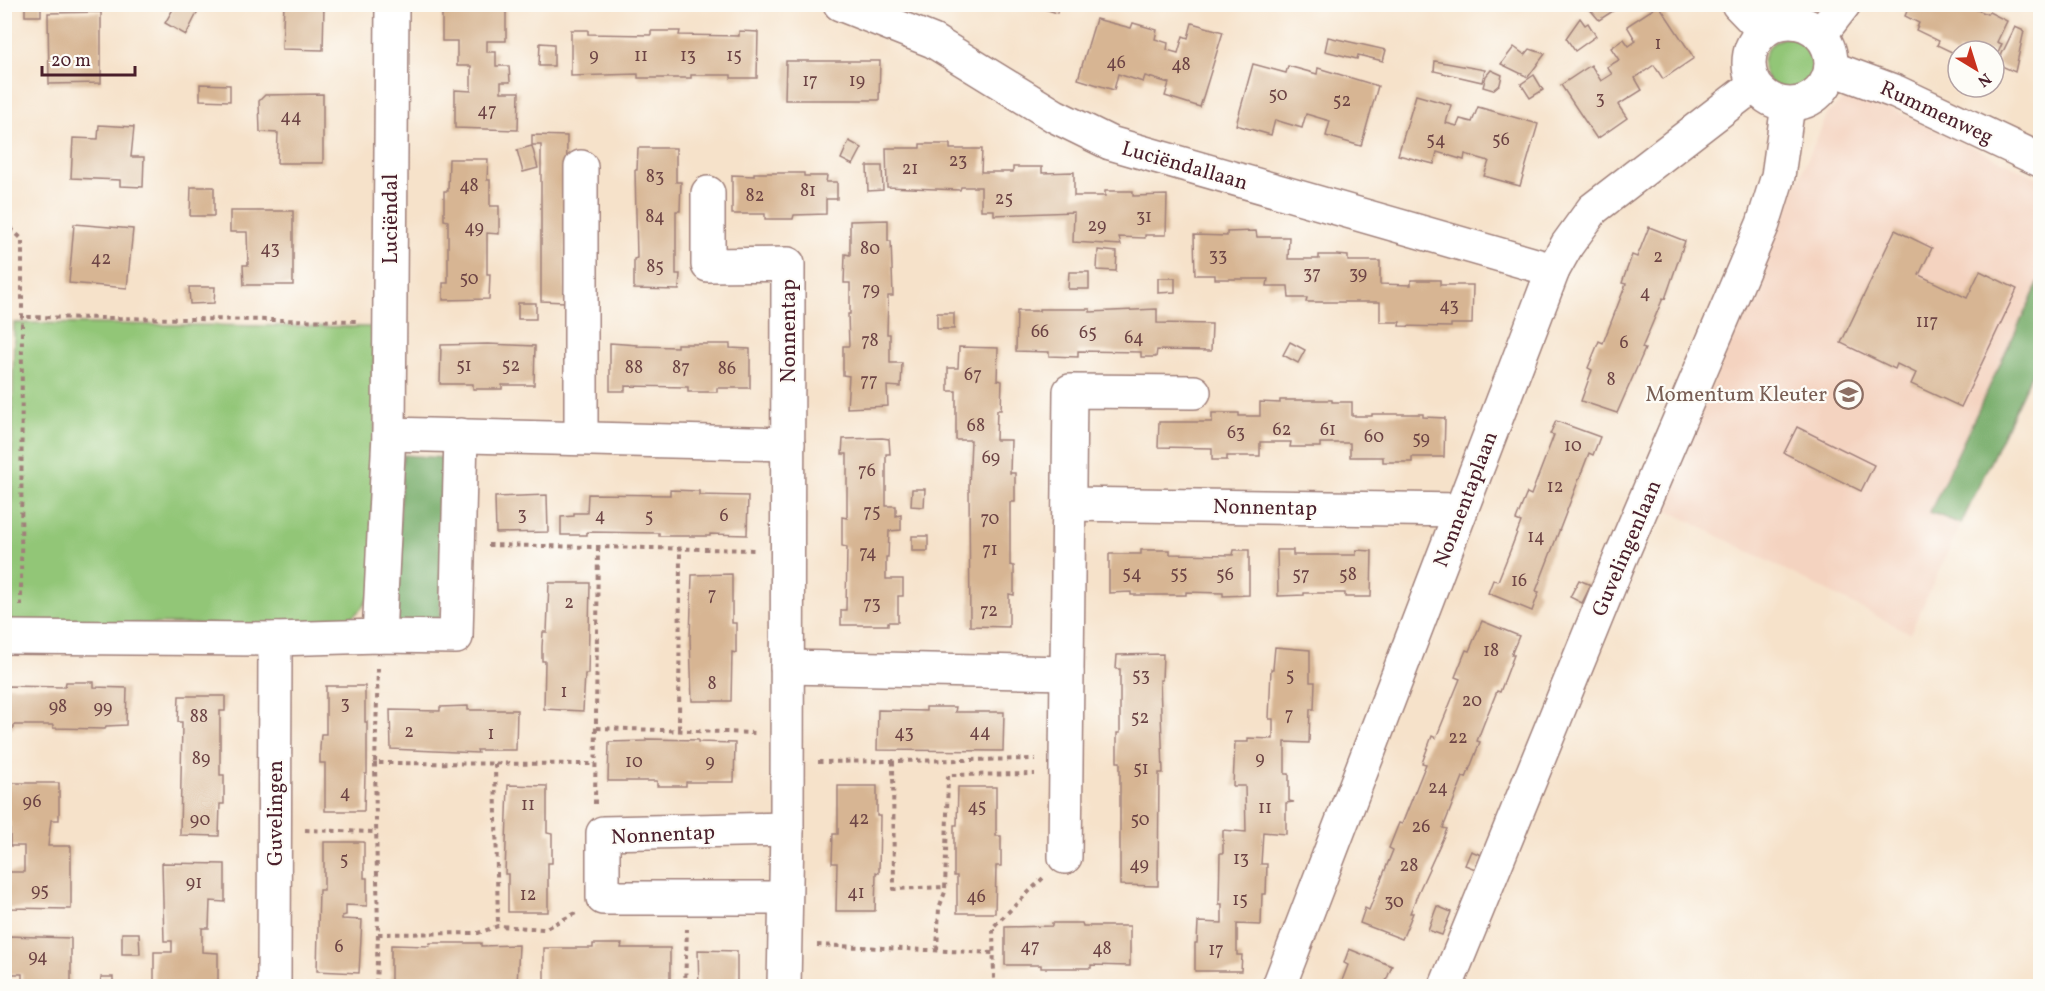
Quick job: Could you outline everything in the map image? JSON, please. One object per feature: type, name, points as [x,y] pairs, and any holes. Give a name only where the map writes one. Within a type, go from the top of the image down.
[{"type":"street","name":"Luciëndal","points":[[380,636],[388,434],[392,4]]},
{"type":"street","name":"Luciëndallaan","points":[[840,4],[933,41],[1055,116],[1110,143],[1553,270]]},
{"type":"street","points":[[1738,4],[1764,31]]},
{"type":"street","points":[[1820,35],[1844,4]]},
{"type":"street","points":[[1783,23],[1803,24],[1820,35],[1827,45],[1831,68],[1824,87],[1808,100],[1788,105],[1775,102],[1763,95],[1754,85],[1749,71],[1749,56],[1754,42],[1764,31],[1783,23]]},
{"type":"street","name":"Rummenweg","points":[[1831,68],[1896,92],[2040,160]]},
{"type":"street","name":"Nonnentaplaan","points":[[1279,987],[1553,270],[1567,245],[1593,209],[1754,85]]},
{"type":"street","name":"Guvelingenlaan","points":[[1446,987],[1620,559],[1763,224],[1778,176],[1788,105]]},
{"type":"street","points":[[581,167],[581,438]]},
{"type":"street","name":"Nonnentap","points":[[708,193],[708,265],[788,264],[787,829],[784,987]]},
{"type":"street","points":[[1065,857],[1070,391],[1194,392]]},
{"type":"street","points":[[388,434],[788,444]]},
{"type":"street","points":[[13,637],[275,639],[380,636],[456,637],[461,435]]},
{"type":"street","name":"Nonnentap","points":[[1069,504],[1461,510]]},
{"type":"street","name":"Guvelingen","points":[[274,987],[275,639]]},
{"type":"street","points":[[787,668],[1066,673]]},
{"type":"street","name":"Nonnentap","points":[[603,898],[603,833],[787,829]]},
{"type":"street","points":[[603,898],[688,898],[784,904]]},
{"type":"path","points":[[4,222],[22,239],[13,637]]},
{"type":"path","points":[[22,317],[390,321]]},
{"type":"path","points":[[458,545],[788,550]]},
{"type":"path","points":[[598,547],[595,820],[603,833]]},
{"type":"path","points":[[679,729],[680,548]]},
{"type":"path","points":[[376,987],[378,934],[375,763],[380,636]]},
{"type":"path","points":[[597,728],[679,729],[787,748],[893,761],[1039,759],[1039,774],[948,775],[945,892],[939,908],[937,950]]},
{"type":"path","points":[[893,761],[894,889],[945,887]]},
{"type":"path","points":[[375,763],[596,764]]},
{"type":"path","points":[[495,764],[498,926]]},
{"type":"path","points":[[274,830],[376,832]]},
{"type":"path","points":[[989,987],[994,979],[993,927],[1065,857]]},
{"type":"path","points":[[378,934],[478,933],[498,926],[544,929],[603,898]]},
{"type":"path","points":[[686,987],[688,898]]},
{"type":"path","points":[[784,904],[818,945],[993,953]]},
{"type":"shaded area","name":"Momentum Kleuter","points":[[1864,96],[2040,179],[2040,280],[1930,512],[1961,524],[1910,633],[1661,507],[1828,113],[1846,97]]},
{"type":"green space","points":[[1790,37],[1800,39],[1809,45],[1815,54],[1817,64],[1815,74],[1809,83],[1800,89],[1790,91],[1780,89],[1771,83],[1765,74],[1763,64],[1765,54],[1771,45],[1780,39]]},
{"type":"green space","points":[[2040,280],[2040,356],[1961,524],[1930,512]]},
{"type":"green space","points":[[14,323],[374,327],[376,584],[369,598],[352,617],[339,626],[10,622]]},
{"type":"green space","points":[[403,455],[444,458],[440,624],[394,624]]},
{"type":"building","points":[[25,4],[41,4],[41,16],[25,16]]},
{"type":"building","points":[[176,4],[182,4],[197,13],[186,35],[165,23]]},
{"type":"building","points":[[284,4],[324,4],[323,50],[282,49]]},
{"type":"building","points":[[442,4],[506,4],[506,41],[487,41],[487,52],[496,52],[496,66],[509,66],[510,82],[501,82],[501,92],[519,92],[518,130],[455,128],[455,90],[471,91],[471,66],[457,66],[457,41],[442,41]]},
{"type":"building","points":[[1030,4],[1059,4],[1057,13]]},
{"type":"building","points":[[1592,4],[1608,4],[1613,11],[1599,20],[1588,7]]},
{"type":"building","points":[[1910,4],[1974,4],[1973,8],[1987,14],[1989,12],[2007,21],[1998,39],[1946,39],[1946,49],[1937,45],[1939,41],[1916,30],[1919,23],[1905,16]]},
{"type":"building","points":[[1659,5],[1694,58],[1663,79],[1654,65],[1635,78],[1642,90],[1618,105],[1627,118],[1597,139],[1561,85],[1591,65],[1601,81],[1612,74],[1607,67],[1619,60],[1611,48],[1624,39],[1629,46],[1636,41],[1627,26]]},
{"type":"building","points":[[101,12],[101,83],[49,84],[48,13]]},
{"type":"building","points":[[1580,18],[1585,25],[1588,23],[1596,36],[1575,51],[1566,38]]},
{"type":"building","points":[[1096,19],[1131,28],[1133,23],[1157,30],[1155,39],[1168,43],[1167,50],[1178,53],[1183,36],[1188,38],[1192,23],[1223,32],[1200,107],[1165,96],[1169,83],[1145,76],[1143,82],[1118,74],[1114,90],[1078,79]]},
{"type":"building","points":[[2015,27],[2024,31],[2015,72],[2006,68],[2006,46]]},
{"type":"building","points":[[571,30],[588,30],[588,34],[651,35],[651,31],[680,31],[679,35],[739,36],[739,31],[758,32],[757,78],[731,78],[731,75],[691,75],[691,78],[638,78],[638,74],[571,76]]},
{"type":"building","points":[[1328,37],[1386,50],[1383,61],[1358,55],[1357,59],[1325,51]]},
{"type":"building","points":[[540,43],[554,44],[554,66],[539,66]]},
{"type":"building","points":[[1514,47],[1525,55],[1530,49],[1545,54],[1528,77],[1501,64]]},
{"type":"building","points":[[786,61],[880,61],[879,100],[785,100]]},
{"type":"building","points":[[1435,61],[1485,70],[1482,82],[1434,71]]},
{"type":"building","points":[[1253,64],[1286,73],[1288,66],[1317,74],[1318,68],[1378,86],[1361,146],[1326,136],[1330,121],[1306,114],[1302,128],[1275,120],[1271,135],[1236,125]]},
{"type":"building","points":[[1491,70],[1502,75],[1500,84],[1493,90],[1483,87],[1486,76]]},
{"type":"building","points":[[1534,75],[1543,90],[1530,98],[1521,84]]},
{"type":"building","points":[[200,84],[230,85],[230,101],[200,100]]},
{"type":"building","points":[[323,94],[323,163],[277,163],[278,133],[260,132],[259,101],[265,95]]},
{"type":"building","points":[[1416,95],[1451,105],[1446,123],[1457,126],[1460,119],[1472,122],[1478,107],[1538,124],[1520,186],[1484,176],[1489,161],[1465,154],[1464,160],[1437,152],[1434,164],[1398,155]]},
{"type":"building","points":[[99,125],[134,127],[131,157],[144,157],[143,187],[120,186],[120,180],[71,178],[73,138],[98,139]]},
{"type":"building","points":[[532,135],[567,136],[565,302],[541,301],[541,145],[532,145]]},
{"type":"building","points":[[849,141],[862,148],[853,165],[841,159]]},
{"type":"building","points":[[920,144],[950,144],[950,149],[982,149],[981,172],[1013,172],[1013,167],[1042,167],[1042,173],[1074,172],[1074,196],[1105,196],[1105,191],[1133,191],[1133,196],[1167,195],[1166,235],[1145,235],[1145,238],[1119,237],[1121,245],[1073,242],[1074,212],[994,215],[994,210],[981,210],[981,187],[961,187],[960,190],[887,187],[886,148],[920,148]]},
{"type":"building","points":[[532,146],[538,168],[523,172],[517,150]]},
{"type":"building","points":[[638,148],[676,148],[676,182],[681,182],[680,211],[676,211],[676,274],[680,274],[679,290],[634,289],[634,259],[637,258],[635,170],[637,170]]},
{"type":"building","points":[[449,159],[488,159],[487,180],[490,180],[490,206],[499,206],[499,234],[487,233],[489,299],[443,300],[443,283],[448,283],[448,221],[444,220],[444,191],[448,191]]},
{"type":"building","points":[[867,166],[882,166],[883,190],[868,191]]},
{"type":"building","points":[[754,173],[804,173],[804,176],[827,176],[826,182],[837,182],[837,199],[826,199],[826,214],[794,215],[793,219],[765,219],[765,214],[732,214],[732,175],[754,176]]},
{"type":"building","points":[[191,187],[214,187],[214,216],[190,216]]},
{"type":"building","points":[[230,211],[293,211],[293,285],[244,285],[243,265],[248,265],[247,232],[230,232]]},
{"type":"building","points":[[888,220],[893,296],[888,296],[887,334],[890,334],[890,363],[902,363],[901,387],[887,386],[888,406],[847,408],[849,376],[843,375],[843,346],[849,346],[850,283],[844,283],[845,254],[850,255],[850,221]]},
{"type":"building","points":[[74,224],[133,229],[127,288],[69,283]]},
{"type":"building","points":[[1649,227],[1685,241],[1665,299],[1663,298],[1642,348],[1645,349],[1617,413],[1581,401],[1592,370],[1588,368],[1599,341],[1603,343],[1626,284],[1622,283],[1632,255],[1637,257]]},
{"type":"building","points":[[1895,230],[1932,248],[1919,275],[1967,298],[1980,271],[2017,289],[1961,407],[1911,384],[1916,373],[1897,364],[1895,369],[1841,343]]},
{"type":"building","points":[[1256,231],[1257,237],[1289,237],[1288,259],[1319,259],[1319,255],[1337,255],[1348,256],[1348,261],[1380,261],[1380,284],[1411,285],[1411,280],[1440,280],[1440,285],[1473,285],[1472,324],[1451,324],[1451,327],[1399,326],[1400,322],[1380,322],[1380,302],[1306,302],[1307,298],[1289,298],[1288,286],[1267,286],[1268,279],[1215,279],[1215,275],[1195,275],[1194,235],[1227,236],[1227,232]]},
{"type":"building","points":[[1098,250],[1117,252],[1116,271],[1097,270]]},
{"type":"building","points":[[1069,272],[1089,272],[1089,289],[1068,289]]},
{"type":"building","points":[[1158,278],[1175,278],[1175,292],[1158,293]]},
{"type":"building","points":[[189,287],[215,287],[214,303],[190,304]]},
{"type":"building","points":[[518,303],[536,303],[536,319],[518,319]]},
{"type":"building","points":[[1039,309],[1090,309],[1090,312],[1157,309],[1157,323],[1212,324],[1211,351],[1157,350],[1156,357],[1141,357],[1141,352],[1078,351],[1078,357],[1049,356],[1049,352],[1016,351],[1017,311],[1039,311]]},
{"type":"building","points":[[937,313],[954,313],[954,329],[937,329]]},
{"type":"building","points":[[1290,342],[1305,350],[1298,363],[1283,355]]},
{"type":"building","points":[[610,343],[677,347],[677,344],[730,344],[730,348],[750,349],[750,388],[717,388],[717,392],[688,392],[688,387],[625,386],[625,391],[610,391]]},
{"type":"building","points":[[441,345],[535,346],[534,385],[502,385],[502,389],[473,389],[473,384],[440,384]]},
{"type":"building","points":[[959,347],[998,348],[997,380],[1002,381],[1001,410],[997,410],[996,440],[1011,440],[1010,473],[1015,473],[1015,502],[1010,502],[1010,565],[1014,566],[1014,595],[1009,594],[1009,627],[970,626],[971,440],[956,440],[956,391],[948,391],[948,368],[958,368]]},
{"type":"building","points":[[1280,400],[1352,402],[1352,416],[1423,414],[1423,417],[1445,418],[1444,457],[1412,457],[1412,462],[1383,462],[1383,457],[1350,457],[1350,443],[1320,443],[1320,447],[1290,447],[1291,442],[1260,442],[1260,456],[1227,456],[1227,460],[1212,460],[1212,448],[1158,447],[1159,422],[1212,422],[1212,413],[1260,416],[1260,402],[1280,403]]},
{"type":"building","points":[[1556,421],[1600,437],[1593,455],[1589,453],[1536,591],[1539,592],[1532,611],[1488,593],[1493,580],[1498,581],[1510,551],[1521,522],[1516,520],[1527,493],[1531,495],[1554,435],[1550,434]]},
{"type":"building","points":[[1797,427],[1874,465],[1861,491],[1784,453]]},
{"type":"building","points":[[843,439],[889,439],[890,454],[886,454],[886,506],[896,506],[896,516],[901,515],[901,530],[889,531],[888,557],[886,557],[886,579],[903,579],[903,596],[898,596],[898,622],[888,622],[888,625],[841,625],[841,610],[846,610],[847,547],[842,546],[842,517],[847,518],[847,454],[842,454]]},
{"type":"building","points":[[912,489],[925,489],[924,507],[911,506]]},
{"type":"building","points":[[670,490],[699,491],[699,495],[748,496],[747,535],[659,536],[659,533],[587,532],[587,535],[561,535],[561,517],[574,516],[574,513],[587,513],[588,494],[670,495]]},
{"type":"building","points":[[547,495],[548,532],[496,533],[495,497]]},
{"type":"building","points":[[912,536],[928,536],[928,551],[912,551]]},
{"type":"building","points":[[1141,550],[1170,550],[1170,554],[1233,555],[1234,550],[1249,550],[1249,595],[1223,596],[1223,593],[1186,592],[1186,595],[1109,593],[1109,554],[1141,554]]},
{"type":"building","points":[[1277,550],[1293,550],[1293,555],[1356,555],[1356,550],[1372,551],[1371,597],[1345,597],[1345,593],[1304,593],[1304,595],[1278,596]]},
{"type":"building","points":[[732,574],[732,623],[736,623],[736,653],[732,652],[731,701],[692,701],[690,638],[692,575]]},
{"type":"building","points":[[1579,580],[1591,585],[1582,603],[1570,597]]},
{"type":"building","points":[[549,583],[590,583],[588,674],[585,674],[583,711],[544,709],[545,661],[542,661],[542,647],[543,632],[547,632]]},
{"type":"building","points":[[1482,621],[1519,636],[1500,692],[1497,691],[1484,723],[1477,741],[1480,742],[1466,778],[1463,777],[1443,828],[1447,829],[1418,893],[1410,913],[1413,913],[1402,939],[1360,923],[1365,908],[1369,910],[1393,850],[1389,848],[1399,823],[1402,824],[1426,764],[1422,763],[1432,736],[1436,738],[1460,679],[1455,677],[1466,650],[1469,651]]},
{"type":"building","points":[[1275,647],[1310,650],[1310,682],[1315,682],[1314,709],[1310,709],[1309,743],[1285,742],[1285,774],[1289,774],[1289,801],[1294,802],[1286,803],[1286,834],[1263,832],[1261,864],[1267,864],[1266,894],[1262,894],[1261,925],[1237,924],[1237,955],[1242,955],[1241,971],[1195,971],[1198,922],[1222,923],[1222,904],[1219,904],[1223,830],[1246,832],[1245,786],[1233,786],[1235,742],[1248,742],[1248,738],[1273,739],[1273,719],[1269,719],[1271,669],[1273,669]]},
{"type":"building","points":[[1163,654],[1162,680],[1160,680],[1163,773],[1159,773],[1158,886],[1120,885],[1120,762],[1117,762],[1117,733],[1120,733],[1120,669],[1116,669],[1117,655]]},
{"type":"building","points":[[66,682],[94,682],[94,687],[127,688],[126,725],[106,726],[105,729],[53,728],[53,725],[14,725],[14,728],[4,728],[4,686],[65,687]]},
{"type":"building","points":[[326,686],[365,686],[367,774],[365,774],[364,811],[325,811],[325,763],[320,763],[320,748],[321,734],[326,734]]},
{"type":"building","points":[[179,696],[225,696],[225,711],[220,711],[220,775],[224,775],[224,804],[220,804],[219,836],[180,835],[182,722],[178,722]]},
{"type":"building","points":[[468,706],[468,710],[517,710],[516,750],[477,750],[478,753],[391,749],[390,710],[440,711],[440,707]]},
{"type":"building","points":[[926,707],[956,707],[955,712],[1004,712],[1003,751],[877,750],[878,710],[926,711]]},
{"type":"building","points":[[646,739],[735,743],[734,782],[686,782],[686,786],[657,786],[657,781],[608,781],[609,742],[646,741]]},
{"type":"building","points":[[4,783],[59,783],[59,820],[51,820],[48,846],[71,846],[71,909],[8,908],[8,872],[24,872],[24,846],[10,846],[10,820],[4,819]]},
{"type":"building","points":[[508,785],[547,786],[547,833],[552,834],[552,863],[548,863],[548,912],[508,912],[508,874],[505,874]]},
{"type":"building","points":[[838,786],[877,786],[877,816],[880,816],[879,873],[876,872],[875,911],[836,911],[837,863],[832,863],[833,834],[838,834]]},
{"type":"building","points":[[958,787],[996,787],[996,836],[1001,836],[1001,866],[996,866],[995,913],[957,913],[954,825],[957,825]]},
{"type":"building","points":[[324,842],[364,842],[367,906],[346,905],[346,915],[342,916],[342,919],[362,920],[359,973],[317,971],[319,890],[324,890]]},
{"type":"building","points":[[1471,851],[1484,856],[1478,870],[1465,865]]},
{"type":"building","points":[[162,863],[225,864],[225,902],[210,901],[209,928],[202,928],[202,952],[218,953],[218,986],[154,986],[154,952],[172,952],[172,941],[164,941]]},
{"type":"building","points":[[1437,906],[1451,912],[1442,935],[1428,930]]},
{"type":"building","points":[[1052,923],[1082,923],[1083,926],[1130,926],[1130,966],[1091,965],[1091,968],[1041,968],[1041,965],[1005,965],[1005,927],[1052,926]]},
{"type":"building","points":[[122,933],[139,933],[140,954],[122,954]]},
{"type":"building","points":[[7,936],[71,938],[71,986],[22,986],[22,974],[6,974]]},
{"type":"building","points":[[430,943],[481,943],[481,946],[519,945],[517,985],[391,984],[391,945],[429,946]]},
{"type":"building","points":[[593,944],[622,944],[621,948],[670,948],[670,986],[544,986],[544,948],[593,948]]},
{"type":"building","points":[[1349,949],[1392,966],[1384,986],[1340,986],[1348,965],[1344,963]]},
{"type":"building","points":[[698,950],[737,951],[737,986],[699,986]]},
{"type":"building","points":[[101,977],[113,977],[113,986],[100,986]]},
{"type":"place","name":"Momentum Kleuter","points":[[1848,394]]}]
